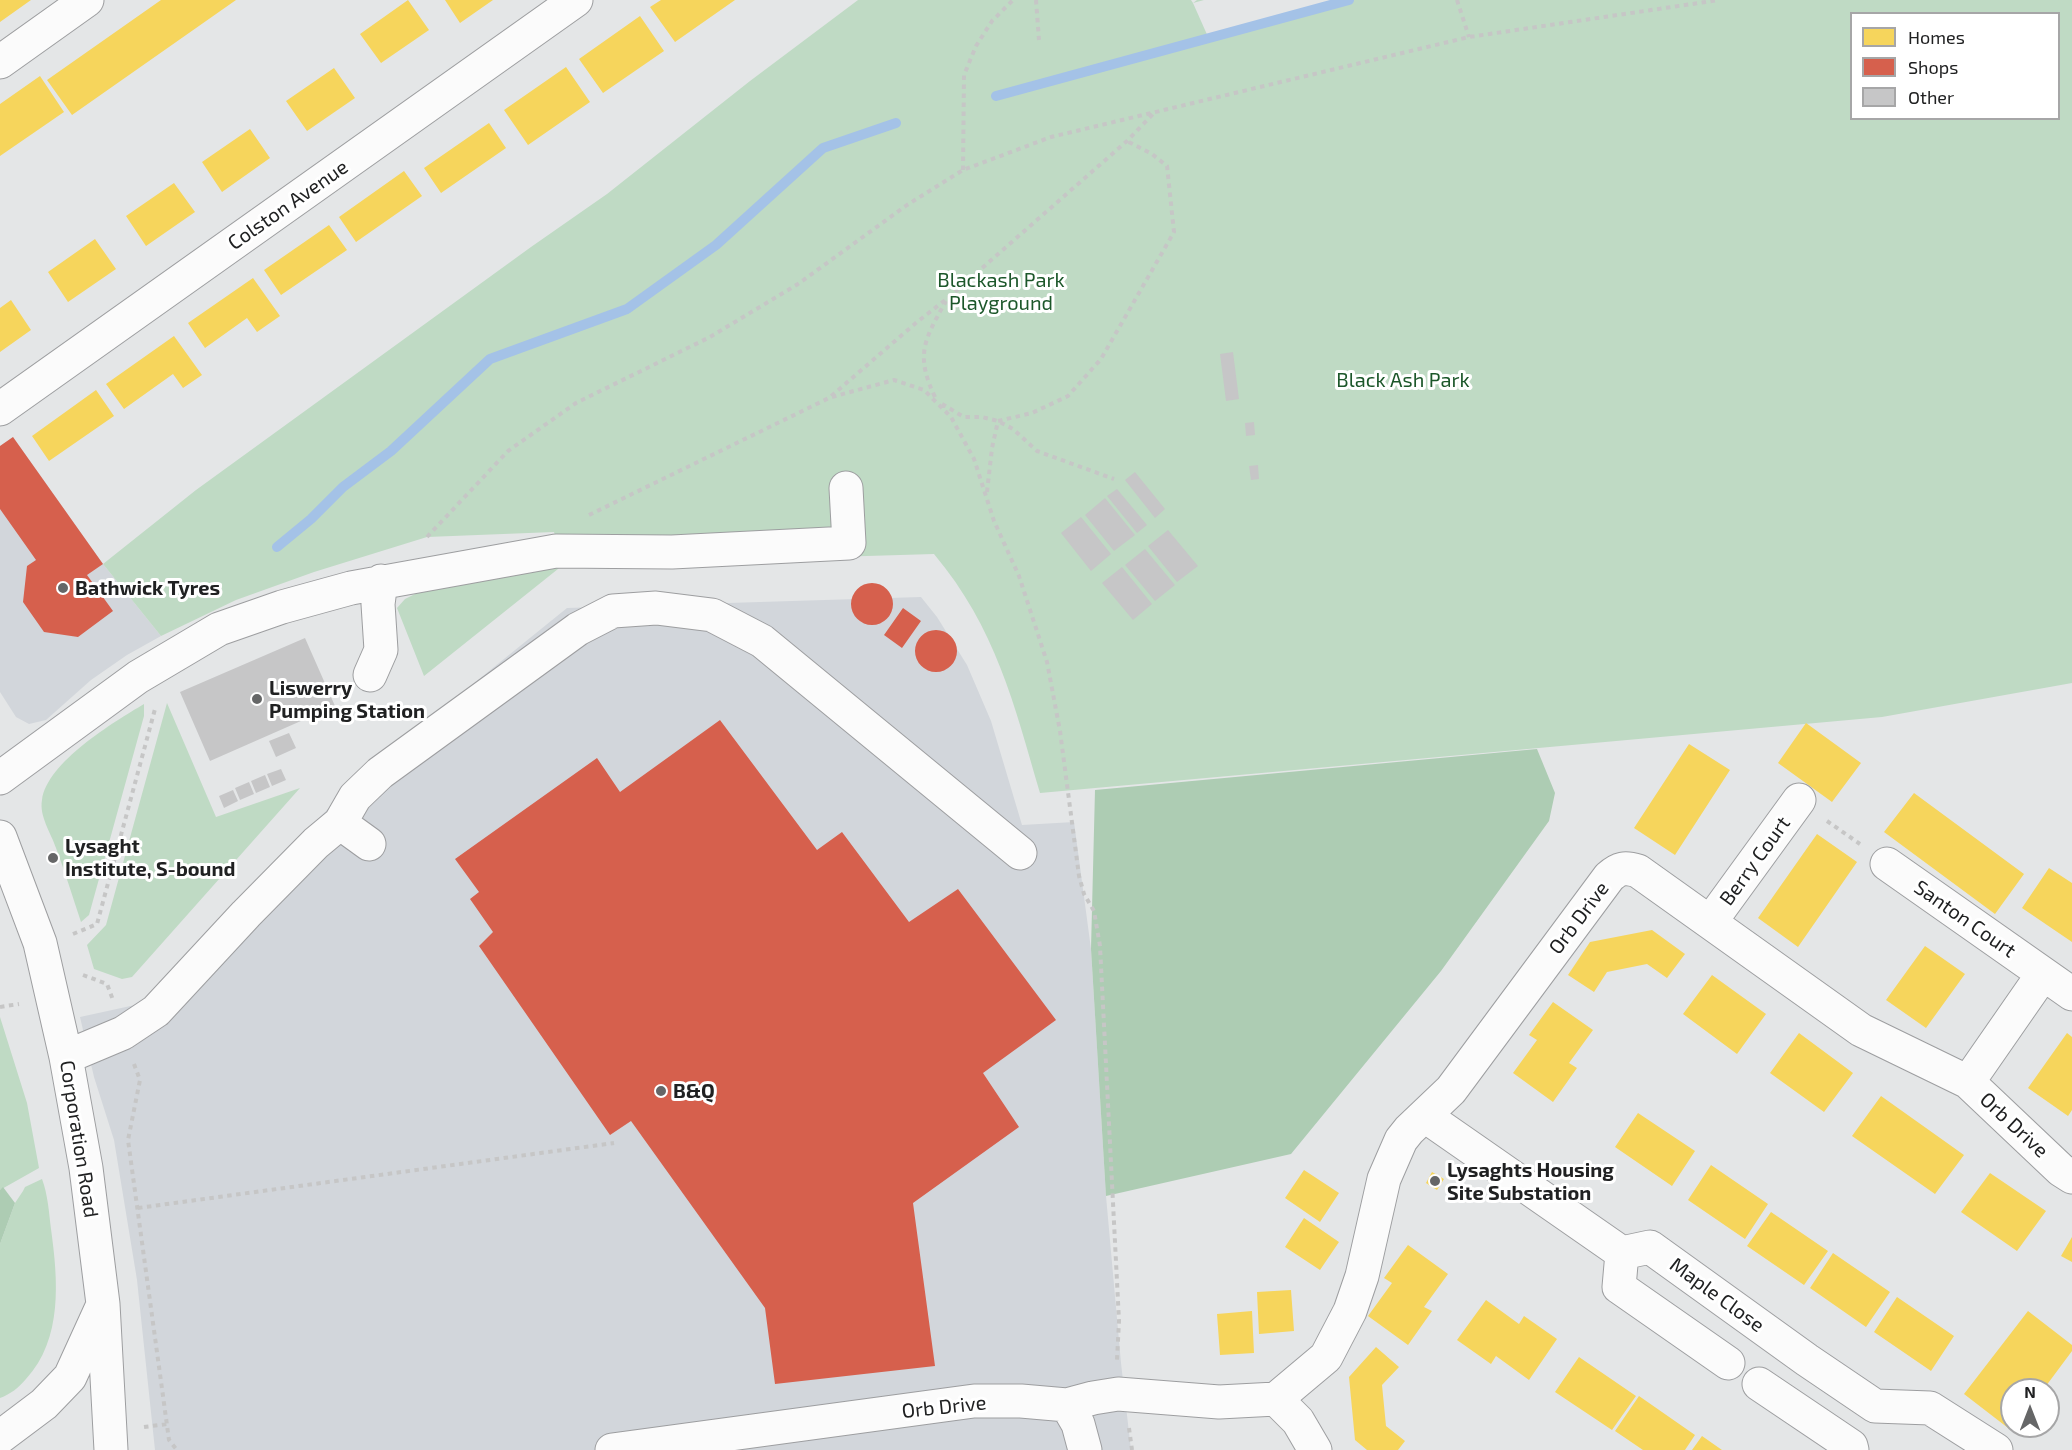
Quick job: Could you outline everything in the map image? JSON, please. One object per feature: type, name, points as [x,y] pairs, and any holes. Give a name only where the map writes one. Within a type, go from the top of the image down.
[{"type":"street","points":[[0,62],[87,0]]},
{"type":"street","name":"Colston Avenue","points":[[0,410],[576,0]]},
{"type":"street","points":[[0,778],[138,677],[219,629],[282,607],[381,581],[556,551],[672,552],[849,543],[846,488]]},
{"type":"street","points":[[370,675],[381,650],[378,604],[381,581]]},
{"type":"street","points":[[63,1044],[123,1033],[156,1011],[246,914],[316,843],[340,823],[355,797],[380,773],[578,629],[613,611],[656,609],[712,615],[762,640],[1020,853]]},
{"type":"street","name":"Berry Court","points":[[1711,921],[1799,800]]},
{"type":"street","points":[[340,823],[369,844]]},
{"type":"street","name":"Corporation Road","points":[[0,837],[36,933],[46,971],[63,1044],[86,1168],[104,1304],[111,1450]]},
{"type":"street","name":"Santon Court","points":[[1887,864],[2072,994]]},
{"type":"street","name":"Orb Drive","points":[[612,1450],[974,1401],[1022,1401],[1067,1405],[1118,1394],[1219,1402],[1276,1399],[1326,1357],[1350,1311],[1362,1276],[1384,1179],[1401,1140],[1451,1090],[1616,870],[1627,868],[1638,871],[1862,1030],[1968,1082],[2061,1170],[2072,1177]]},
{"type":"street","points":[[1968,1082],[2043,974]]},
{"type":"street","points":[[1425,1116],[1622,1253],[1619,1287],[1728,1363]]},
{"type":"street","name":"Maple Close","points":[[1622,1253],[1650,1247],[1875,1406],[1930,1407],[1996,1450]]},
{"type":"street","points":[[0,1437],[44,1404],[70,1377],[104,1304]]},
{"type":"street","points":[[1759,1384],[1851,1446],[1852,1450]]},
{"type":"street","points":[[1276,1399],[1298,1421],[1315,1450]]},
{"type":"street","points":[[1067,1405],[1078,1424],[1085,1450]]},
{"type":"path","points":[[963,170],[964,75],[981,38],[992,21],[1012,0]]},
{"type":"path","points":[[1036,0],[1038,39]]},
{"type":"path","points":[[1457,0],[1469,37]]},
{"type":"path","points":[[427,537],[508,451],[576,403],[711,336],[798,284],[907,206],[963,170],[1051,137],[1469,37],[1719,0]]},
{"type":"path","points":[[584,518],[829,398],[948,298],[1127,141],[1155,112]]},
{"type":"path","points":[[998,421],[1032,413],[1068,396],[1101,359],[1174,232],[1167,166],[1152,154],[1127,141]]},
{"type":"path","points":[[948,298],[930,330],[924,347],[926,378],[937,401],[964,417],[982,417],[998,421],[1013,429],[1037,451],[1114,479]]},
{"type":"path","points":[[987,496],[992,448],[998,421]]},
{"type":"path","points":[[77,944],[75,933],[97,924],[155,706],[138,677]]},
{"type":"path","points":[[1799,800],[1887,864]]},
{"type":"path","points":[[81,966],[84,976],[107,984],[110,993]]},
{"type":"path","points":[[0,1007],[18,1004]]},
{"type":"path","points":[[136,1069],[140,1080],[128,1140],[169,1440],[177,1450]]},
{"type":"path","points":[[138,1208],[614,1143]]},
{"type":"path","points":[[156,1426],[167,1424]]},
{"type":"shaded area","points":[[13,437],[103,564],[161,636],[127,655],[91,680],[46,720],[29,724],[16,717],[0,692],[0,446]]},
{"type":"shaded area","points":[[921,597],[937,617],[967,665],[991,721],[1022,825],[1074,822],[1091,949],[1106,1196],[1131,1450],[155,1450],[137,1280],[114,1140],[94,1077],[80,1017],[158,1000],[317,820],[368,769],[567,608]]},
{"type":"green space","name":"Black Ash Park","points":[[858,0],[1191,0],[1209,39],[1349,0],[2072,0],[2072,683],[1882,717],[1040,793],[1001,668],[973,610],[934,554],[563,565],[424,676],[397,608],[405,599],[421,591],[563,564],[554,532],[427,537],[314,572],[236,600],[161,636],[103,564],[196,490],[607,194],[750,81]]},
{"type":"green space","points":[[167,703],[216,817],[300,788],[132,977],[122,979],[94,969],[87,945],[106,925]]},
{"type":"green space","points":[[144,704],[144,716],[89,915],[81,922],[44,818],[42,800],[56,772],[69,758],[100,732]]},
{"type":"green space","points":[[1537,749],[1555,793],[1549,821],[1441,971],[1291,1154],[1106,1196],[1091,949],[1095,790]]},
{"type":"green space","points":[[0,1017],[27,1103],[39,1168],[0,1190]]},
{"type":"green space","points":[[42,1179],[48,1204],[55,1268],[55,1308],[52,1327],[38,1363],[17,1388],[0,1398],[0,1244],[15,1203],[25,1187]]},
{"type":"green space","points":[[3,1187],[15,1203],[0,1244],[0,1190]]},
{"type":"building: Homes","points":[[0,0],[31,0],[0,22]]},
{"type":"building: Homes","points":[[161,0],[236,0],[72,115],[47,80]]},
{"type":"building: Homes","points":[[408,0],[429,30],[381,63],[360,34]]},
{"type":"building: Homes","points":[[445,0],[493,0],[460,23]]},
{"type":"building: Homes","points":[[661,0],[735,0],[675,42],[650,7]]},
{"type":"building: Homes","points":[[640,16],[664,51],[603,93],[579,59]]},
{"type":"building: Homes","points":[[566,67],[590,102],[528,145],[504,110]]},
{"type":"building: Homes","points":[[334,68],[355,98],[307,131],[286,101]]},
{"type":"building: Homes","points":[[40,76],[64,112],[0,156],[0,104]]},
{"type":"building: Homes","points":[[489,123],[506,148],[441,193],[424,168]]},
{"type":"building: Homes","points":[[250,129],[270,158],[222,192],[202,162]]},
{"type":"building: Homes","points":[[404,171],[422,196],[356,242],[339,217]]},
{"type":"building: Homes","points":[[174,183],[195,212],[146,246],[126,216]]},
{"type":"building: Homes","points":[[329,225],[347,250],[281,295],[264,270]]},
{"type":"building: Homes","points":[[95,239],[116,269],[68,302],[48,272]]},
{"type":"building: Homes","points":[[253,278],[280,316],[257,332],[247,318],[205,348],[188,323]]},
{"type":"building: Homes","points":[[11,300],[31,330],[0,352],[0,308]]},
{"type":"building: Homes","points":[[174,336],[202,375],[183,388],[173,374],[124,409],[106,384]]},
{"type":"building: Homes","points":[[96,390],[114,416],[49,461],[32,436]]},
{"type":"building: Homes","points":[[1806,723],[1861,763],[1832,802],[1778,763]]},
{"type":"building: Homes","points":[[1689,744],[1730,770],[1675,855],[1634,828]]},
{"type":"building: Homes","points":[[1914,793],[2024,874],[1995,914],[1884,832]]},
{"type":"building: Homes","points":[[1817,834],[1857,862],[1798,947],[1758,918]]},
{"type":"building: Homes","points":[[2049,868],[2072,883],[2072,942],[2022,908]]},
{"type":"building: Homes","points":[[1652,930],[1685,954],[1667,978],[1647,964],[1607,972],[1594,992],[1568,975],[1590,942]]},
{"type":"building: Homes","points":[[1925,946],[1965,974],[1926,1028],[1886,1000]]},
{"type":"building: Homes","points":[[1712,975],[1766,1014],[1737,1054],[1683,1014]]},
{"type":"building: Homes","points":[[1553,1002],[1593,1030],[1569,1063],[1577,1068],[1553,1102],[1513,1073],[1537,1040],[1529,1035]]},
{"type":"building: Homes","points":[[1799,1033],[1853,1073],[1824,1112],[1770,1073]]},
{"type":"building: Homes","points":[[2067,1033],[2072,1037],[2072,1110],[2068,1116],[2028,1088]]},
{"type":"building: Homes","points":[[1881,1096],[1964,1155],[1935,1194],[1852,1136]]},
{"type":"building: Homes","points":[[1638,1113],[1695,1151],[1672,1186],[1615,1147]]},
{"type":"building: Homes","points":[[1711,1165],[1768,1204],[1745,1239],[1688,1200]]},
{"type":"building: Homes","points":[[1304,1170],[1339,1193],[1320,1222],[1285,1198]]},
{"type":"building: Homes","name":"Lysaghts Housing Site Substation","points":[[1432,1172],[1444,1179],[1437,1190],[1426,1183]]},
{"type":"building: Homes","points":[[1990,1173],[2046,1211],[2017,1251],[1961,1212]]},
{"type":"building: Homes","points":[[1771,1212],[1828,1251],[1804,1285],[1747,1246]]},
{"type":"building: Homes","points":[[1304,1218],[1339,1242],[1320,1270],[1285,1247]]},
{"type":"building: Homes","points":[[2072,1237],[2072,1262],[2061,1256]]},
{"type":"building: Homes","points":[[1408,1245],[1448,1274],[1424,1307],[1432,1311],[1408,1345],[1368,1316],[1392,1283],[1384,1278]]},
{"type":"building: Homes","points":[[1833,1253],[1890,1292],[1866,1327],[1810,1288]]},
{"type":"building: Homes","points":[[1291,1290],[1294,1331],[1259,1334],[1257,1292]]},
{"type":"building: Homes","points":[[1897,1297],[1954,1336],[1931,1371],[1874,1332]]},
{"type":"building: Homes","points":[[1486,1300],[1519,1324],[1524,1316],[1557,1339],[1529,1380],[1496,1356],[1491,1364],[1457,1340]]},
{"type":"building: Homes","points":[[1252,1311],[1254,1353],[1220,1355],[1217,1314]]},
{"type":"building: Homes","points":[[2028,1311],[2072,1345],[2072,1351],[2052,1378],[2000,1378],[2000,1422],[1964,1394]]},
{"type":"building: Homes","points":[[1376,1347],[1399,1367],[1382,1385],[1386,1426],[1405,1441],[1398,1450],[1367,1450],[1355,1440],[1349,1377]]},
{"type":"building: Homes","points":[[1579,1357],[1636,1396],[1612,1430],[1555,1392]]},
{"type":"building: Homes","points":[[1639,1396],[1695,1435],[1685,1450],[1643,1450],[1615,1431]]},
{"type":"building: Homes","points":[[1702,1436],[1722,1450],[1692,1450]]},
{"type":"building: Shops","points":[[13,437],[103,564],[87,575],[113,611],[78,637],[44,632],[23,602],[27,566],[36,560],[0,509],[0,446]]},
{"type":"building: Shops","points":[[872,583],[880,584],[887,589],[892,596],[892,612],[887,619],[880,624],[872,625],[864,624],[857,619],[852,612],[851,604],[852,596],[857,589],[864,584]]},
{"type":"building: Shops","points":[[903,608],[921,621],[902,648],[884,635]]},
{"type":"building: Shops","points":[[936,630],[944,631],[951,636],[956,643],[956,659],[951,666],[944,671],[936,672],[928,671],[921,666],[916,659],[915,651],[916,643],[921,636],[928,631]]},
{"type":"building: Shops","points":[[720,720],[817,850],[842,832],[909,922],[958,889],[1056,1020],[983,1073],[1019,1127],[913,1203],[935,1366],[775,1384],[765,1308],[631,1121],[610,1135],[479,946],[493,932],[470,899],[479,892],[455,859],[597,758],[620,792]]},
{"type":"building: Other","points":[[1233,352],[1239,399],[1226,401],[1220,354]]},
{"type":"building: Other","points":[[1254,422],[1255,435],[1246,436],[1245,423]]},
{"type":"building: Other","points":[[1258,465],[1259,479],[1251,480],[1249,466]]},
{"type":"building: Other","points":[[1135,472],[1165,509],[1155,518],[1125,480]]},
{"type":"building: Other","points":[[1117,489],[1147,525],[1137,533],[1107,496]]},
{"type":"building: Other","points":[[1105,498],[1135,535],[1114,551],[1085,515]]},
{"type":"building: Other","points":[[1081,517],[1111,554],[1091,571],[1061,533]]},
{"type":"building: Other","points":[[1168,530],[1198,566],[1177,582],[1148,546]]},
{"type":"building: Other","points":[[1145,549],[1175,585],[1155,601],[1125,565]]},
{"type":"building: Other","points":[[1122,567],[1152,604],[1133,620],[1102,583]]},
{"type":"building: Other","name":"Liswerry Pumping Station","points":[[305,638],[335,706],[210,761],[180,692]]},
{"type":"building: Other","points":[[289,733],[296,748],[276,757],[269,741]]},
{"type":"building: Other","points":[[281,769],[286,780],[272,786],[267,774]]},
{"type":"building: Other","points":[[265,775],[270,787],[256,793],[251,781]]},
{"type":"building: Other","points":[[249,782],[254,794],[240,800],[235,788]]},
{"type":"building: Other","points":[[233,790],[238,801],[224,808],[219,796]]},
{"type":"waterway","points":[[996,96],[1349,0]]},
{"type":"waterway","points":[[277,547],[311,519],[343,487],[391,451],[490,359],[627,309],[716,245],[823,148],[896,123]]},
{"type":"place","name":"Bathwick Tyres","points":[[63,588]]},
{"type":"place","name":"Liswerry Pumping Station","points":[[257,699]]},
{"type":"place","name":"Lysaght Institute, S-bound","points":[[53,858]]},
{"type":"place","name":"B&Q","points":[[661,1091]]},
{"type":"place","name":"Lysaghts Housing Site Substation","points":[[1435,1181]]},
{"type":"park label","name":"Blackash Park Playground","points":[[1001,292]]}]
